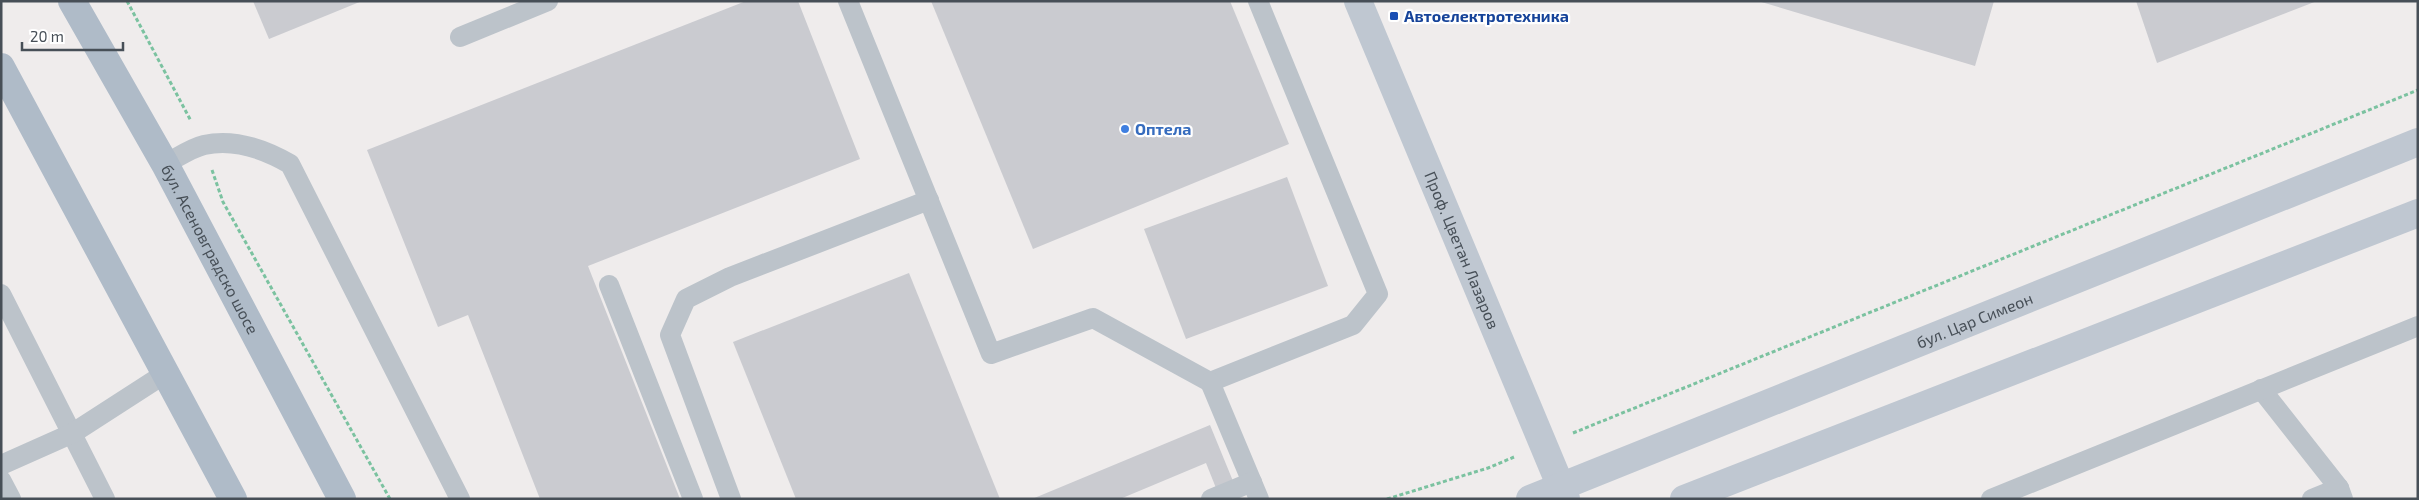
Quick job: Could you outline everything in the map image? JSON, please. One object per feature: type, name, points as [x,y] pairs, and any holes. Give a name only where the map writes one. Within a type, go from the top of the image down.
[{"type":"main road","name":"бул. Асеновградско шосе","points":[[72,1],[165,164],[342,499]]},
{"type":"main road","name":"Проф. Цветан Лазаров","points":[[1358,1],[1563,492]]},
{"type":"main road","points":[[1,67],[233,499]]},
{"type":"main road","name":"бул. Цар Симеон","points":[[1530,499],[1563,492],[2418,142]]},
{"type":"main road","points":[[1684,499],[2418,213]]},
{"type":"lane","points":[[460,36],[548,1]]},
{"type":"lane","points":[[848,1],[991,354],[1093,318],[1210,382],[1256,490],[1210,499]]},
{"type":"lane","points":[[1210,382],[1353,326],[1378,294],[1258,1]]},
{"type":"lane","points":[[165,164],[203,145],[235,144],[264,149],[290,164],[460,499]]},
{"type":"lane","points":[[731,499],[670,335],[686,299],[730,277],[929,200]]},
{"type":"lane","points":[[609,285],[693,499]]},
{"type":"lane","points":[[1,294],[105,499]]},
{"type":"lane","points":[[1991,499],[2418,326]]},
{"type":"lane","points":[[1,465],[73,433],[166,372]]},
{"type":"lane","points":[[2262,389],[2341,493],[2312,499]]},
{"type":"lane","points":[[1,480],[11,499]]},
{"type":"path","points":[[127,1],[203,145],[224,202],[390,499]]},
{"type":"path","points":[[1386,499],[1488,468],[1543,444],[2418,90]]},
{"type":"building","points":[[253,1],[362,1],[269,39]]},
{"type":"building","points":[[746,1],[798,1],[860,159],[588,266],[680,499],[540,499],[468,315],[438,327],[367,150]]},
{"type":"building","points":[[931,1],[1230,1],[1289,144],[1033,249]]},
{"type":"building","points":[[1758,1],[1994,1],[1975,66]]},
{"type":"building","points":[[2136,1],[2317,1],[2157,63]]},
{"type":"building","points":[[1287,177],[1328,286],[1186,339],[1144,229]]},
{"type":"building","points":[[909,273],[1000,499],[796,499],[733,342]]},
{"type":"building","points":[[1210,425],[1235,486],[1218,493],[1206,463],[1120,499],[1032,499]]},
{"type":"place","name":"Автоелектротехника","points":[[1394,16]]},
{"type":"place","name":"Оптела","points":[[1125,129]]}]
